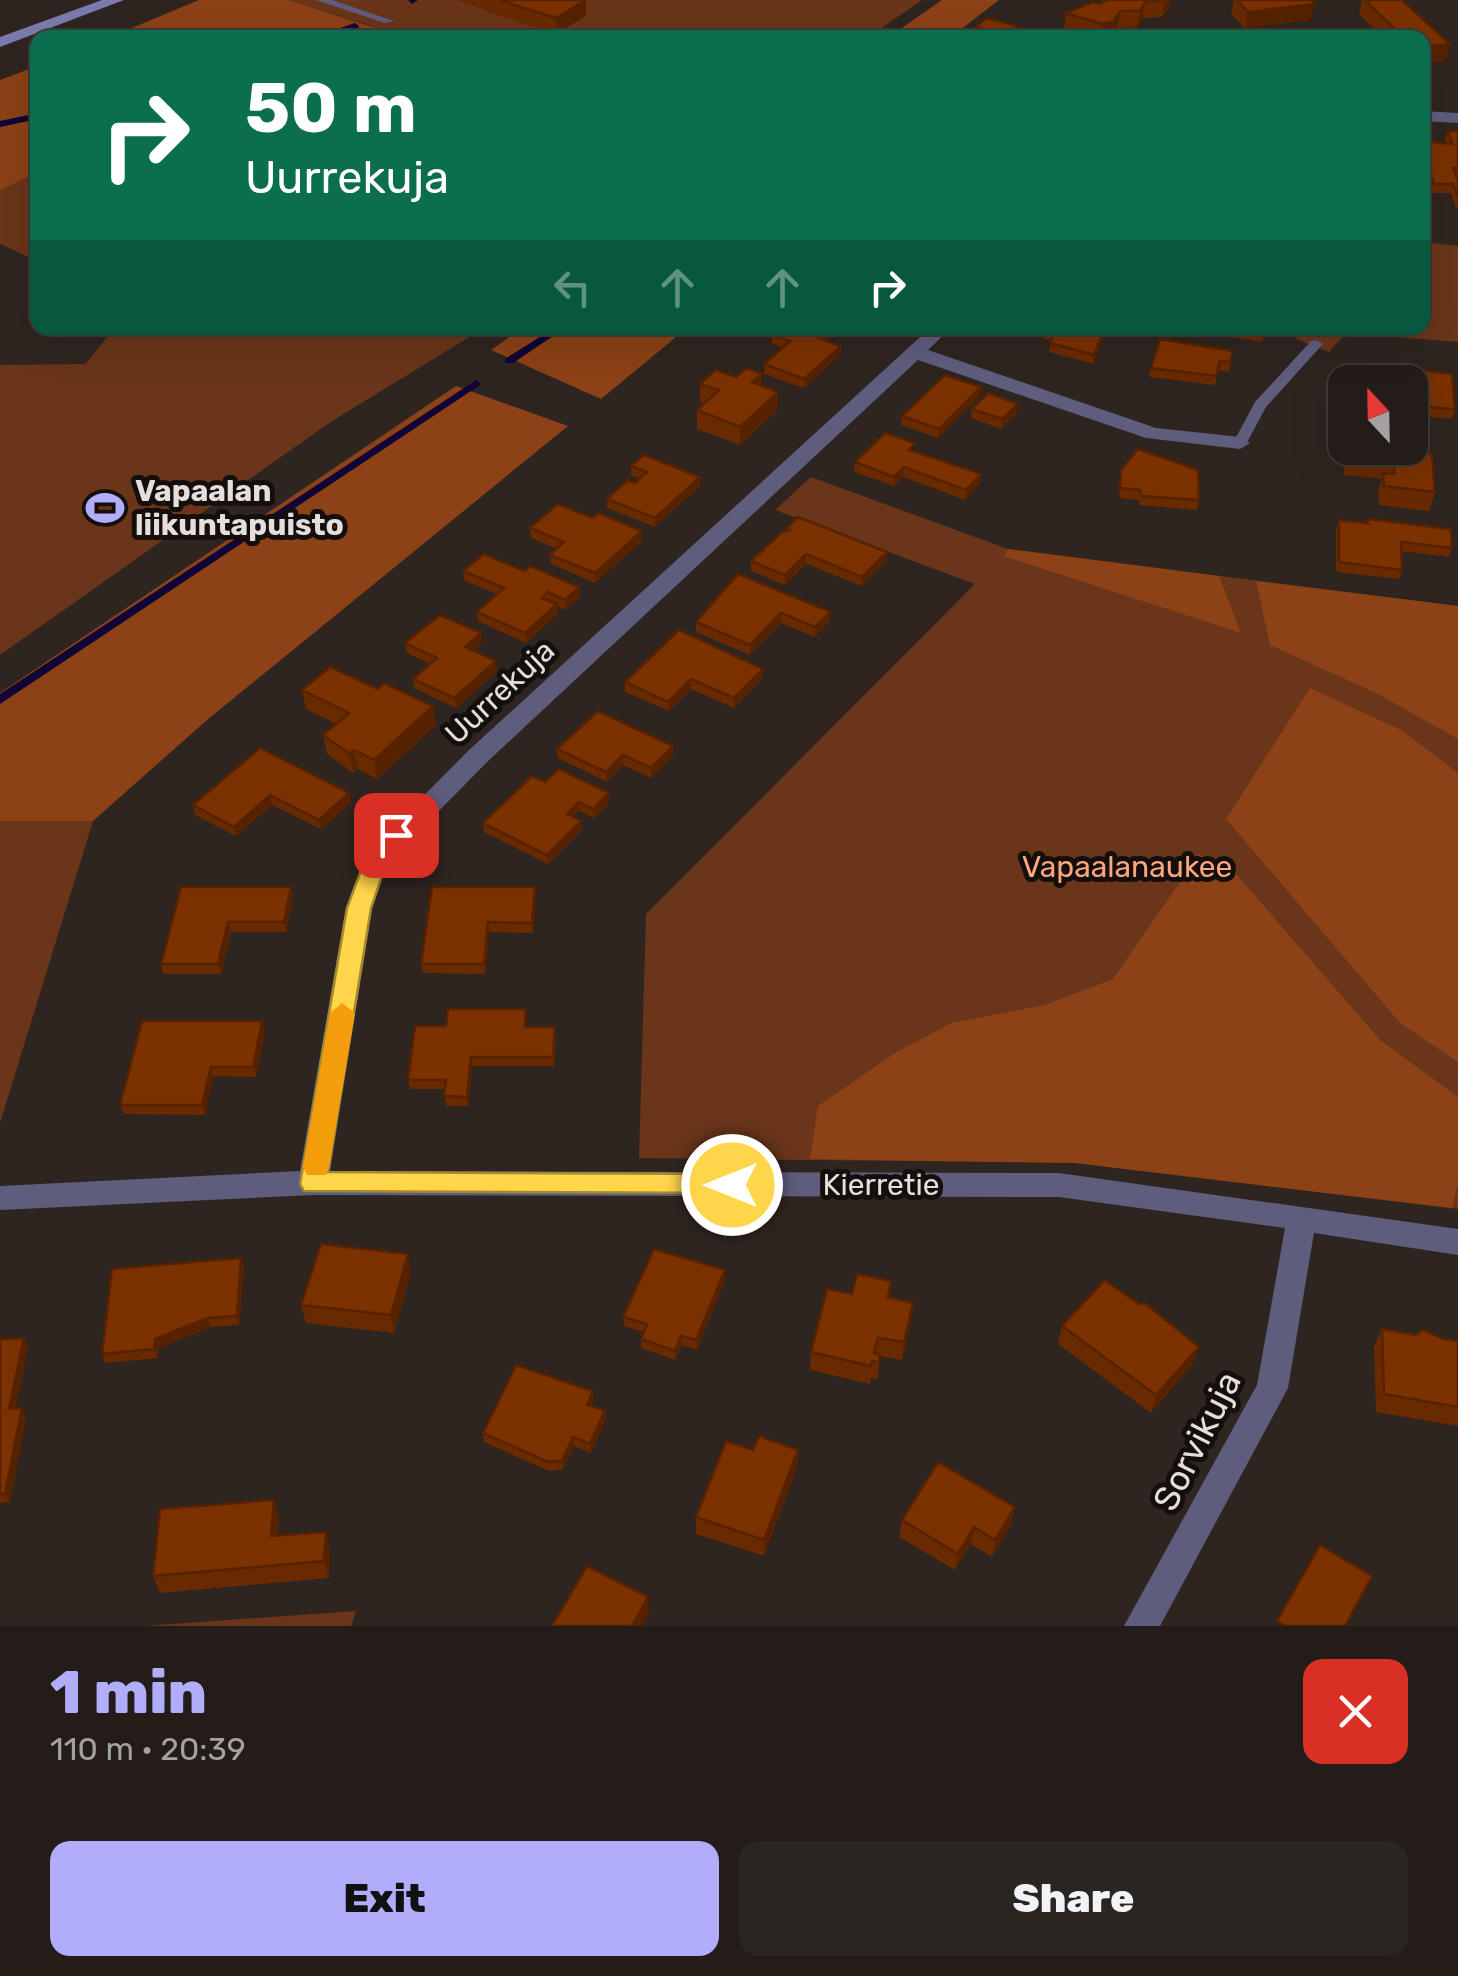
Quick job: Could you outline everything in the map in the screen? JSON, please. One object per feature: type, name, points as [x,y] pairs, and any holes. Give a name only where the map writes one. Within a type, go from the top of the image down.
[{"type":"street","points":[[33,30],[116,0]]},
{"type":"street","points":[[0,42],[30,31]]},
{"type":"street","points":[[1430,116],[1458,118]]},
{"type":"street","name":"Uurrekuja","points":[[313,1184],[359,908],[376,860],[478,756],[933,335]]},
{"type":"street","points":[[915,352],[1153,434],[1240,443]]},
{"type":"street","name":"Kierretie","points":[[0,1198],[313,1184],[1058,1185],[1168,1196],[1301,1221],[1458,1242]]},
{"type":"street","name":"Sorvikuja","points":[[1141,1626],[1272,1388],[1301,1221]]},
{"type":"lane","points":[[322,0],[389,20]]},
{"type":"lane","points":[[1240,443],[1260,405],[1316,344]]},
{"type":"green space","points":[[288,0],[922,0],[879,30],[370,30],[375,27]]},
{"type":"green space","points":[[30,176],[30,258],[0,244],[0,191]]},
{"type":"green space","points":[[1430,243],[1458,246],[1458,342],[1371,335],[1430,335]]},
{"type":"green space","name":"Vapaalan liikuntapuisto","points":[[109,335],[473,335],[329,423],[0,655],[0,365],[85,364]]},
{"type":"green space","points":[[1299,335],[1344,335],[1329,352],[1296,339]]},
{"type":"green space","name":"Vapaalanaukee","points":[[811,477],[1008,549],[1458,606],[1458,1209],[1075,1163],[639,1158],[646,914],[975,584],[775,510]]},
{"type":"green space","points":[[0,821],[93,821],[0,1123]]},
{"type":"green space","points":[[356,1611],[351,1626],[144,1626]]},
{"type":"shaded area","points":[[199,0],[288,0],[376,28],[372,30],[127,30]]},
{"type":"shaded area","points":[[942,0],[999,0],[960,30],[899,30]]},
{"type":"shaded area","points":[[30,69],[30,176],[0,191],[0,80]]},
{"type":"shaded area","points":[[512,335],[679,335],[601,399],[491,350]]},
{"type":"shaded area","points":[[456,386],[568,426],[207,720],[93,821],[0,821],[0,693]]},
{"type":"shaded area","points":[[1008,549],[1219,576],[1241,633],[1004,556]]},
{"type":"shaded area","points":[[1256,581],[1458,606],[1458,739],[1376,693],[1270,645]]},
{"type":"shaded area","points":[[1310,688],[1401,730],[1458,773],[1458,1062],[1400,1023],[1226,819]]},
{"type":"shaded area","points":[[1199,854],[1231,868],[1380,1040],[1458,1097],[1458,1182],[1452,1208],[1075,1163],[810,1159],[818,1106],[895,1053],[951,1023],[1045,1005],[1113,979]]},
{"type":"building","points":[[499,0],[586,0],[556,18]]},
{"type":"building","points":[[1107,0],[1165,0],[1145,2],[1140,11],[1120,11],[1114,21],[1102,24],[1066,13]]},
{"type":"building","points":[[1237,0],[1311,0],[1315,4],[1248,12]]},
{"type":"building","points":[[1365,0],[1402,0],[1450,44],[1430,46],[1430,30],[1396,30]]},
{"type":"building","points":[[987,18],[1018,26],[1013,30],[975,27]]},
{"type":"building","points":[[1447,131],[1458,131],[1458,168],[1453,168],[1458,197],[1453,184],[1434,184],[1430,173],[1430,142],[1453,144]]},
{"type":"building","points":[[772,335],[822,335],[819,338],[841,346],[804,379],[764,364],[790,341]]},
{"type":"building","points":[[1053,335],[1102,335],[1094,355],[1050,343]]},
{"type":"building","points":[[1160,339],[1233,351],[1230,362],[1220,361],[1216,376],[1151,368]]},
{"type":"building","points":[[746,368],[762,374],[752,382],[778,392],[740,427],[697,410],[719,390],[700,384],[716,370],[736,377]]},
{"type":"building","points":[[1428,371],[1452,374],[1455,409],[1428,407]]},
{"type":"building","points":[[945,375],[981,387],[939,429],[902,416]]},
{"type":"building","points":[[988,393],[1018,404],[1002,419],[972,409]]},
{"type":"building","points":[[885,433],[915,443],[909,450],[981,474],[966,490],[904,467],[894,477],[855,462]]},
{"type":"building","points":[[1138,449],[1198,470],[1199,500],[1141,496],[1140,490],[1120,488],[1121,470]]},
{"type":"building","points":[[1428,454],[1432,454],[1435,492],[1384,486],[1383,473],[1394,474],[1394,465],[1428,465]]},
{"type":"building","points":[[644,455],[700,477],[655,518],[607,499],[628,480],[635,483],[647,472],[631,466]]},
{"type":"building","points":[[558,504],[593,518],[598,513],[642,531],[595,573],[550,555],[564,542],[530,528]]},
{"type":"building","points":[[798,517],[887,552],[862,577],[806,554],[785,575],[751,561],[782,532],[791,530],[786,529]]},
{"type":"building","points":[[1368,519],[1451,529],[1452,548],[1401,542],[1402,570],[1339,562],[1339,520],[1368,523]]},
{"type":"building","points":[[484,554],[524,571],[530,566],[579,587],[565,600],[548,592],[542,598],[557,604],[525,633],[477,612],[504,588],[463,571]]},
{"type":"building","points":[[738,574],[831,612],[815,627],[781,613],[750,645],[696,622]]},
{"type":"building","points":[[440,615],[481,633],[465,647],[496,661],[454,698],[413,679],[437,658],[405,643]]},
{"type":"building","points":[[679,630],[763,669],[734,698],[691,679],[668,702],[625,682]]},
{"type":"building","points":[[330,667],[378,689],[384,683],[433,706],[374,760],[354,750],[350,754],[323,735],[349,713],[302,690]]},
{"type":"building","points":[[598,711],[673,746],[651,768],[623,755],[606,772],[557,749]]},
{"type":"building","points":[[260,748],[349,793],[319,820],[270,795],[234,827],[193,805]]},
{"type":"building","points":[[559,769],[609,793],[593,809],[579,802],[567,814],[581,821],[547,855],[483,823],[532,776],[545,782]]},
{"type":"building","points":[[181,887],[291,887],[284,922],[228,922],[218,964],[161,964]]},
{"type":"building","points":[[432,887],[535,887],[532,923],[488,922],[484,964],[421,964]]},
{"type":"building","points":[[448,1009],[526,1009],[525,1027],[555,1027],[553,1057],[471,1057],[467,1097],[444,1096],[446,1080],[408,1080],[415,1026],[446,1026]]},
{"type":"building","points":[[142,1021],[262,1021],[253,1067],[211,1067],[202,1105],[120,1105]]},
{"type":"building","points":[[321,1244],[408,1254],[391,1315],[301,1305]]},
{"type":"building","points":[[654,1249],[725,1270],[696,1340],[681,1336],[675,1351],[641,1339],[647,1324],[623,1317]]},
{"type":"building","points":[[241,1258],[237,1316],[208,1318],[155,1339],[154,1349],[102,1354],[112,1269]]},
{"type":"building","points":[[857,1274],[891,1281],[888,1297],[913,1303],[904,1342],[878,1338],[874,1353],[880,1355],[879,1362],[872,1361],[871,1366],[811,1352],[827,1289],[852,1294]]},
{"type":"building","points":[[1105,1280],[1139,1304],[1146,1304],[1199,1347],[1156,1395],[1062,1326]]},
{"type":"building","points":[[1382,1329],[1416,1335],[1423,1330],[1458,1341],[1458,1407],[1384,1394]]},
{"type":"building","points":[[24,1338],[9,1409],[22,1408],[5,1494],[0,1494],[0,1339]]},
{"type":"building","points":[[516,1365],[593,1391],[587,1405],[605,1410],[590,1444],[573,1437],[562,1461],[548,1462],[483,1433]]},
{"type":"building","points":[[759,1436],[798,1450],[764,1540],[696,1517],[726,1441],[753,1450]]},
{"type":"building","points":[[938,1462],[1015,1507],[995,1540],[974,1527],[958,1554],[902,1520]]},
{"type":"building","points":[[274,1500],[271,1536],[326,1532],[324,1561],[153,1576],[160,1509]]},
{"type":"building","points":[[1320,1545],[1372,1576],[1345,1626],[1285,1626],[1277,1621]]},
{"type":"building","points":[[587,1566],[648,1597],[632,1626],[552,1626]]},
{"type":"waterway","points":[[341,30],[355,26]]},
{"type":"waterway","points":[[0,124],[30,118]]},
{"type":"waterway","points":[[509,361],[549,335]]},
{"type":"waterway","points":[[0,700],[476,383]]},
{"type":"slow traffic","points":[[316,1167],[342,1013]]},
{"type":"place","name":"Vapaalan liikuntapuisto","points":[[105,508]]},
{"type":"route","points":[[396,835],[376,860],[359,908],[313,1184],[732,1185]]}]
